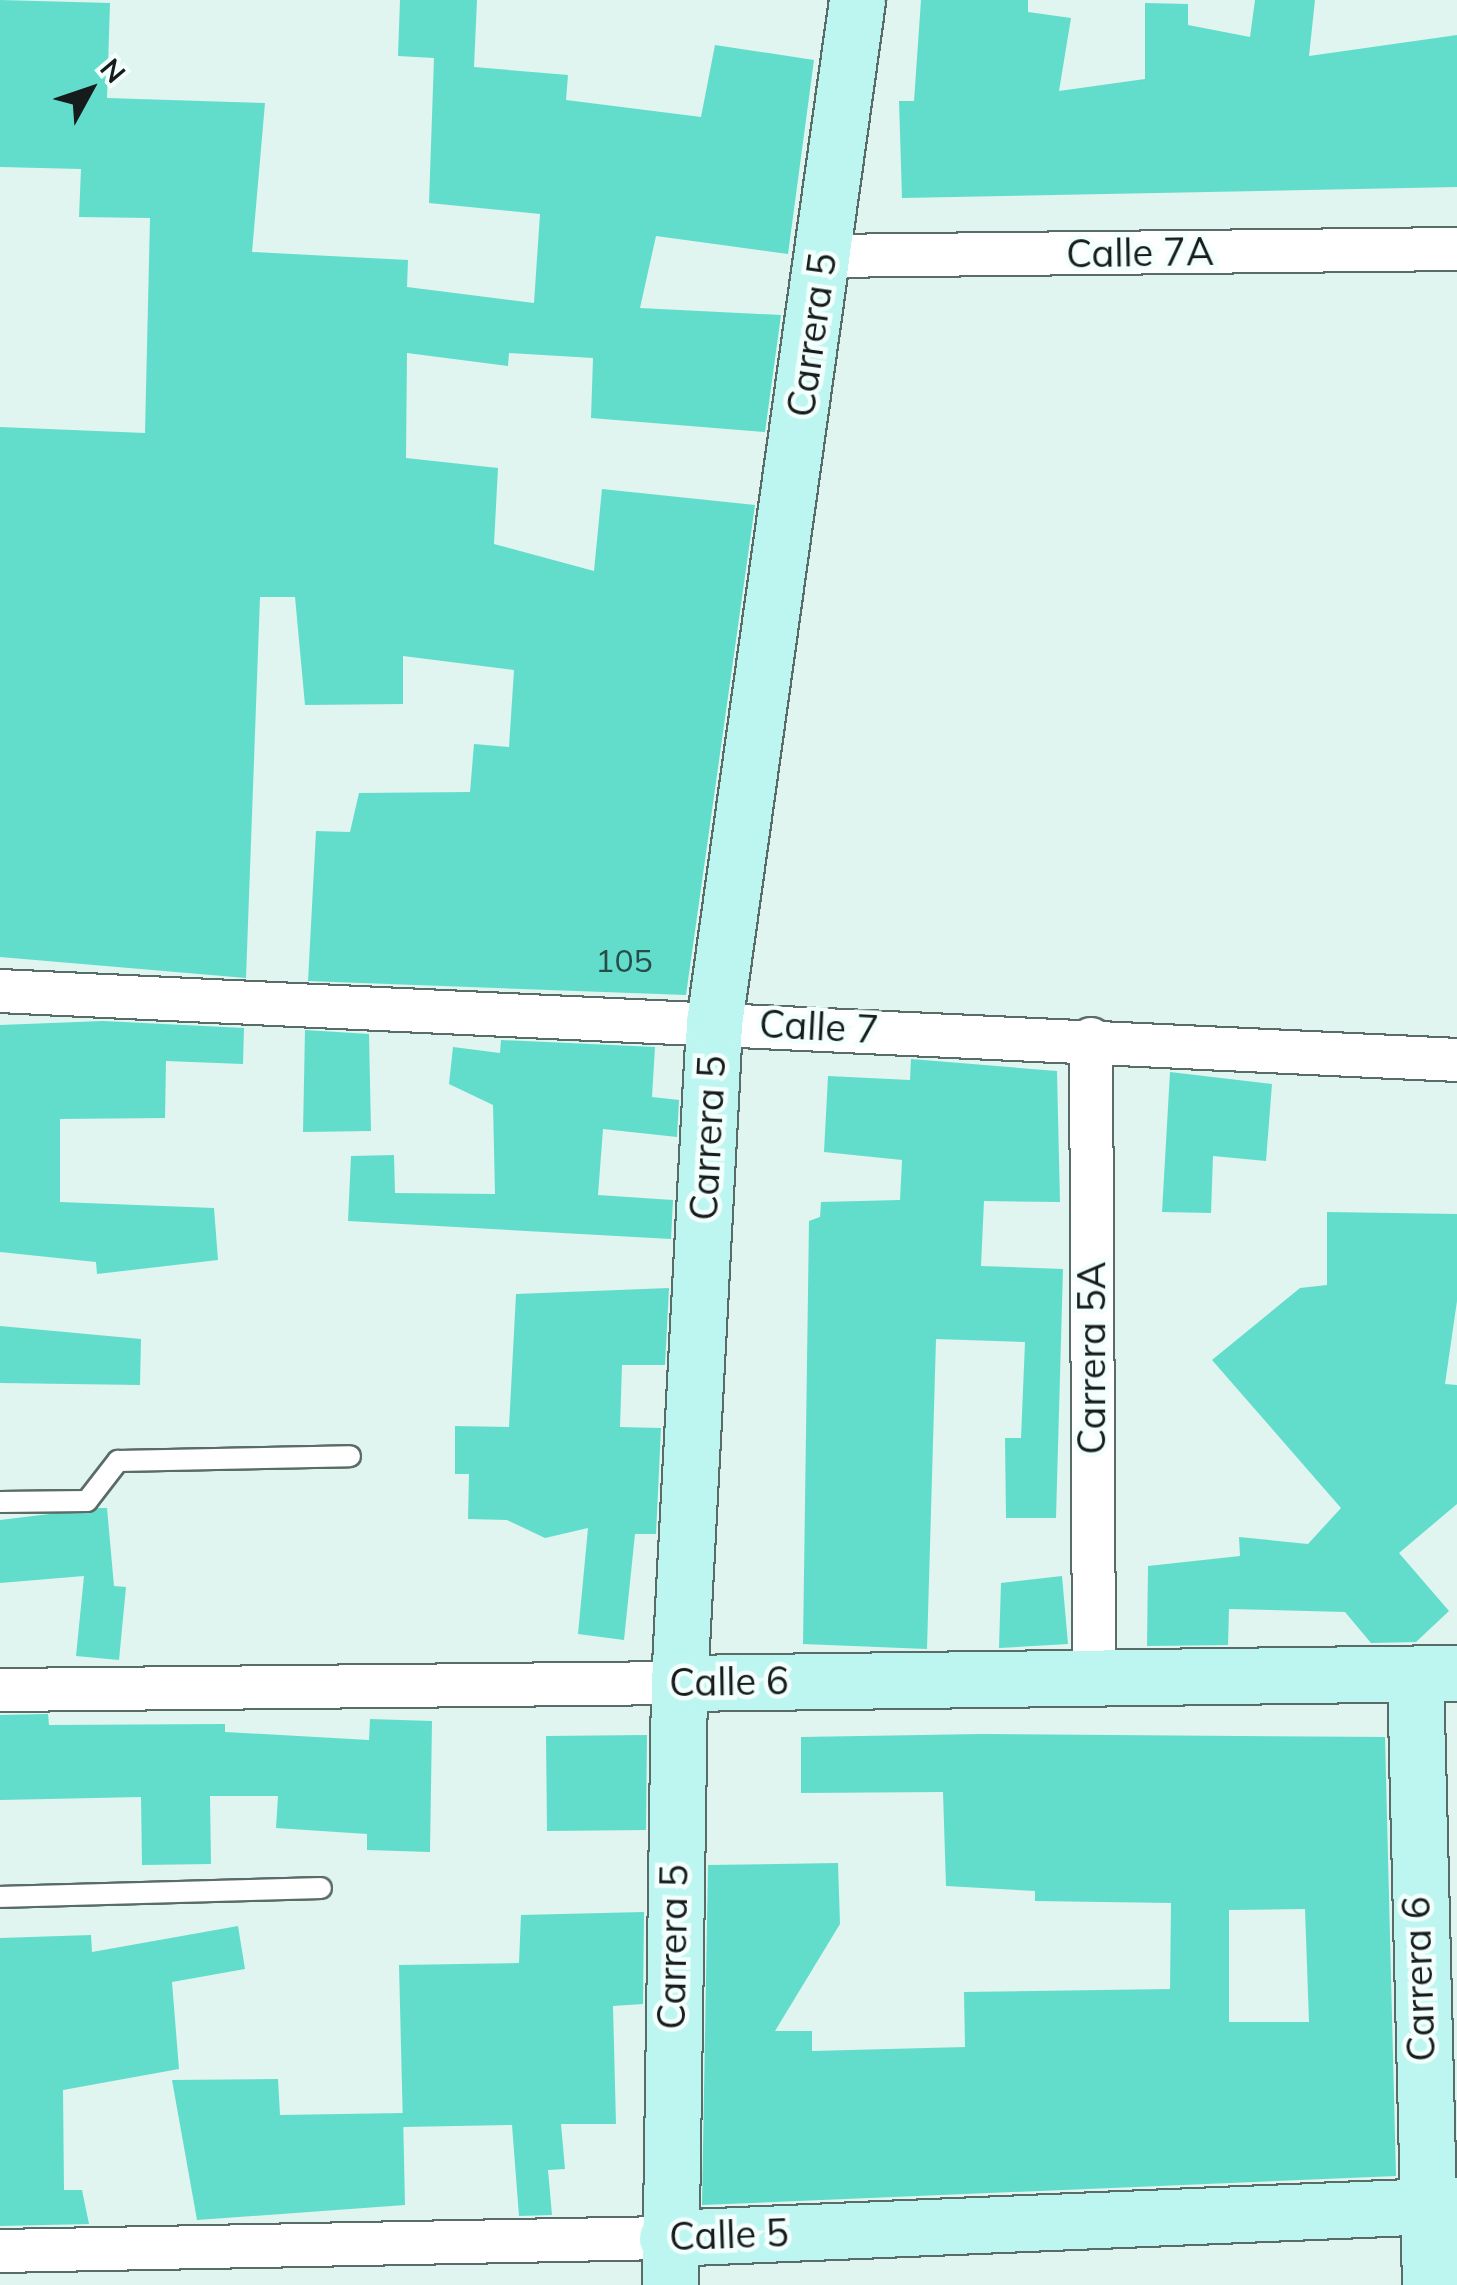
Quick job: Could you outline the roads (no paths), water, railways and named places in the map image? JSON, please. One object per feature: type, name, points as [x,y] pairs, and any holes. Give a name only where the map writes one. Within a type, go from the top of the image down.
[{"type":"main road","name":"Carrera 5","points":[[669,2262],[678,1683],[714,1022],[858,0]]},
{"type":"main road","name":"Calle 6","points":[[678,1683],[1436,1674]]},
{"type":"main road","name":"Carrera 6","points":[[1430,2285],[1442,2205],[1436,1674]]},
{"type":"main road","name":"Calle 5","points":[[669,2262],[1442,2205]]},
{"type":"street","name":"Calle 7A","points":[[823,256],[1457,250]]},
{"type":"street","name":"Calle 7","points":[[0,991],[1457,1060]]},
{"type":"street","name":"Carrera 5A","points":[[1091,1040],[1094,1678]]},
{"type":"street","name":"Calle 6","points":[[0,1690],[678,1683]]},
{"type":"street","name":"Calle 5","points":[[0,2251],[669,2262]]},
{"type":"lane","points":[[0,1502],[87,1501],[118,1461],[350,1456]]},
{"type":"lane","points":[[0,1897],[321,1888]]}]
